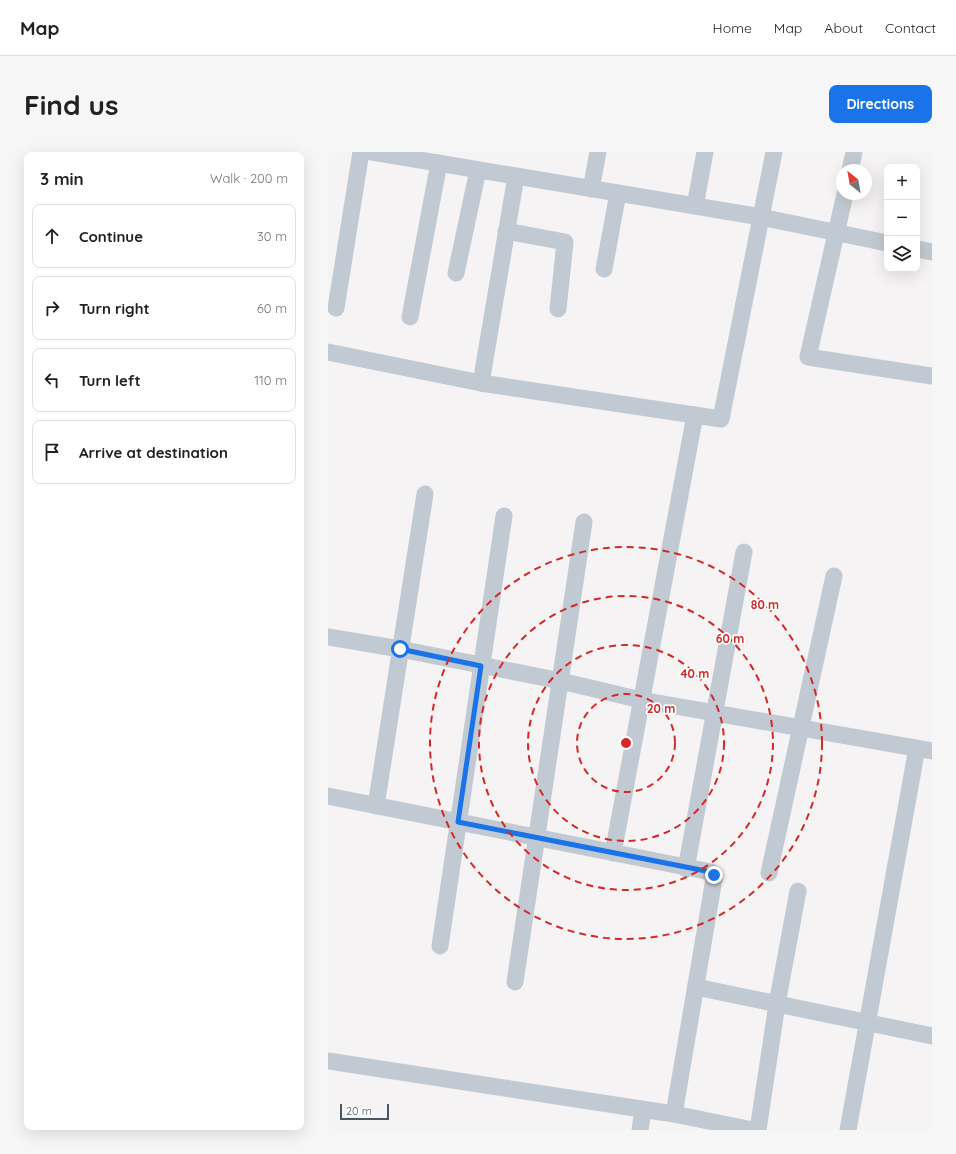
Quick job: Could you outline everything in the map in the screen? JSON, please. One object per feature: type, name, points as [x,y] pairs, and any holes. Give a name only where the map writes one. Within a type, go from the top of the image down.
[{"type":"street","points":[[336,308],[361,152]]},
{"type":"street","points":[[372,152],[761,217],[884,242]]},
{"type":"street","points":[[591,189],[598,152]]},
{"type":"street","points":[[695,206],[705,152]]},
{"type":"street","points":[[328,352],[481,383],[721,419],[774,152]]},
{"type":"street","points":[[851,164],[854,152]]},
{"type":"street","points":[[410,317],[439,163]]},
{"type":"street","points":[[456,273],[478,170]]},
{"type":"street","points":[[481,383],[516,176]]},
{"type":"street","points":[[604,269],[618,193]]},
{"type":"street","points":[[844,200],[808,357],[932,376]]},
{"type":"street","points":[[506,231],[565,242],[558,309]]},
{"type":"street","points":[[920,250],[932,252]]},
{"type":"street","points":[[613,853],[695,415]]},
{"type":"street","points":[[376,806],[425,494]]},
{"type":"street","points":[[440,946],[504,516]]},
{"type":"street","points":[[515,982],[538,838],[584,522]]},
{"type":"street","points":[[686,868],[744,552]]},
{"type":"street","points":[[769,873],[834,576]]},
{"type":"street","points":[[328,637],[400,649],[561,681],[641,700],[925,750],[866,1023],[848,1130]]},
{"type":"street","points":[[328,796],[711,872],[714,879],[674,1114]]},
{"type":"street","points":[[758,1130],[777,1004],[798,891]]},
{"type":"street","points":[[696,987],[932,1036]]},
{"type":"street","points":[[328,1061],[674,1114],[753,1130]]},
{"type":"street","points":[[640,1130],[643,1110]]},
{"type":"route","points":[[400,649],[481,666],[458,822],[711,872],[714,875]]}]
